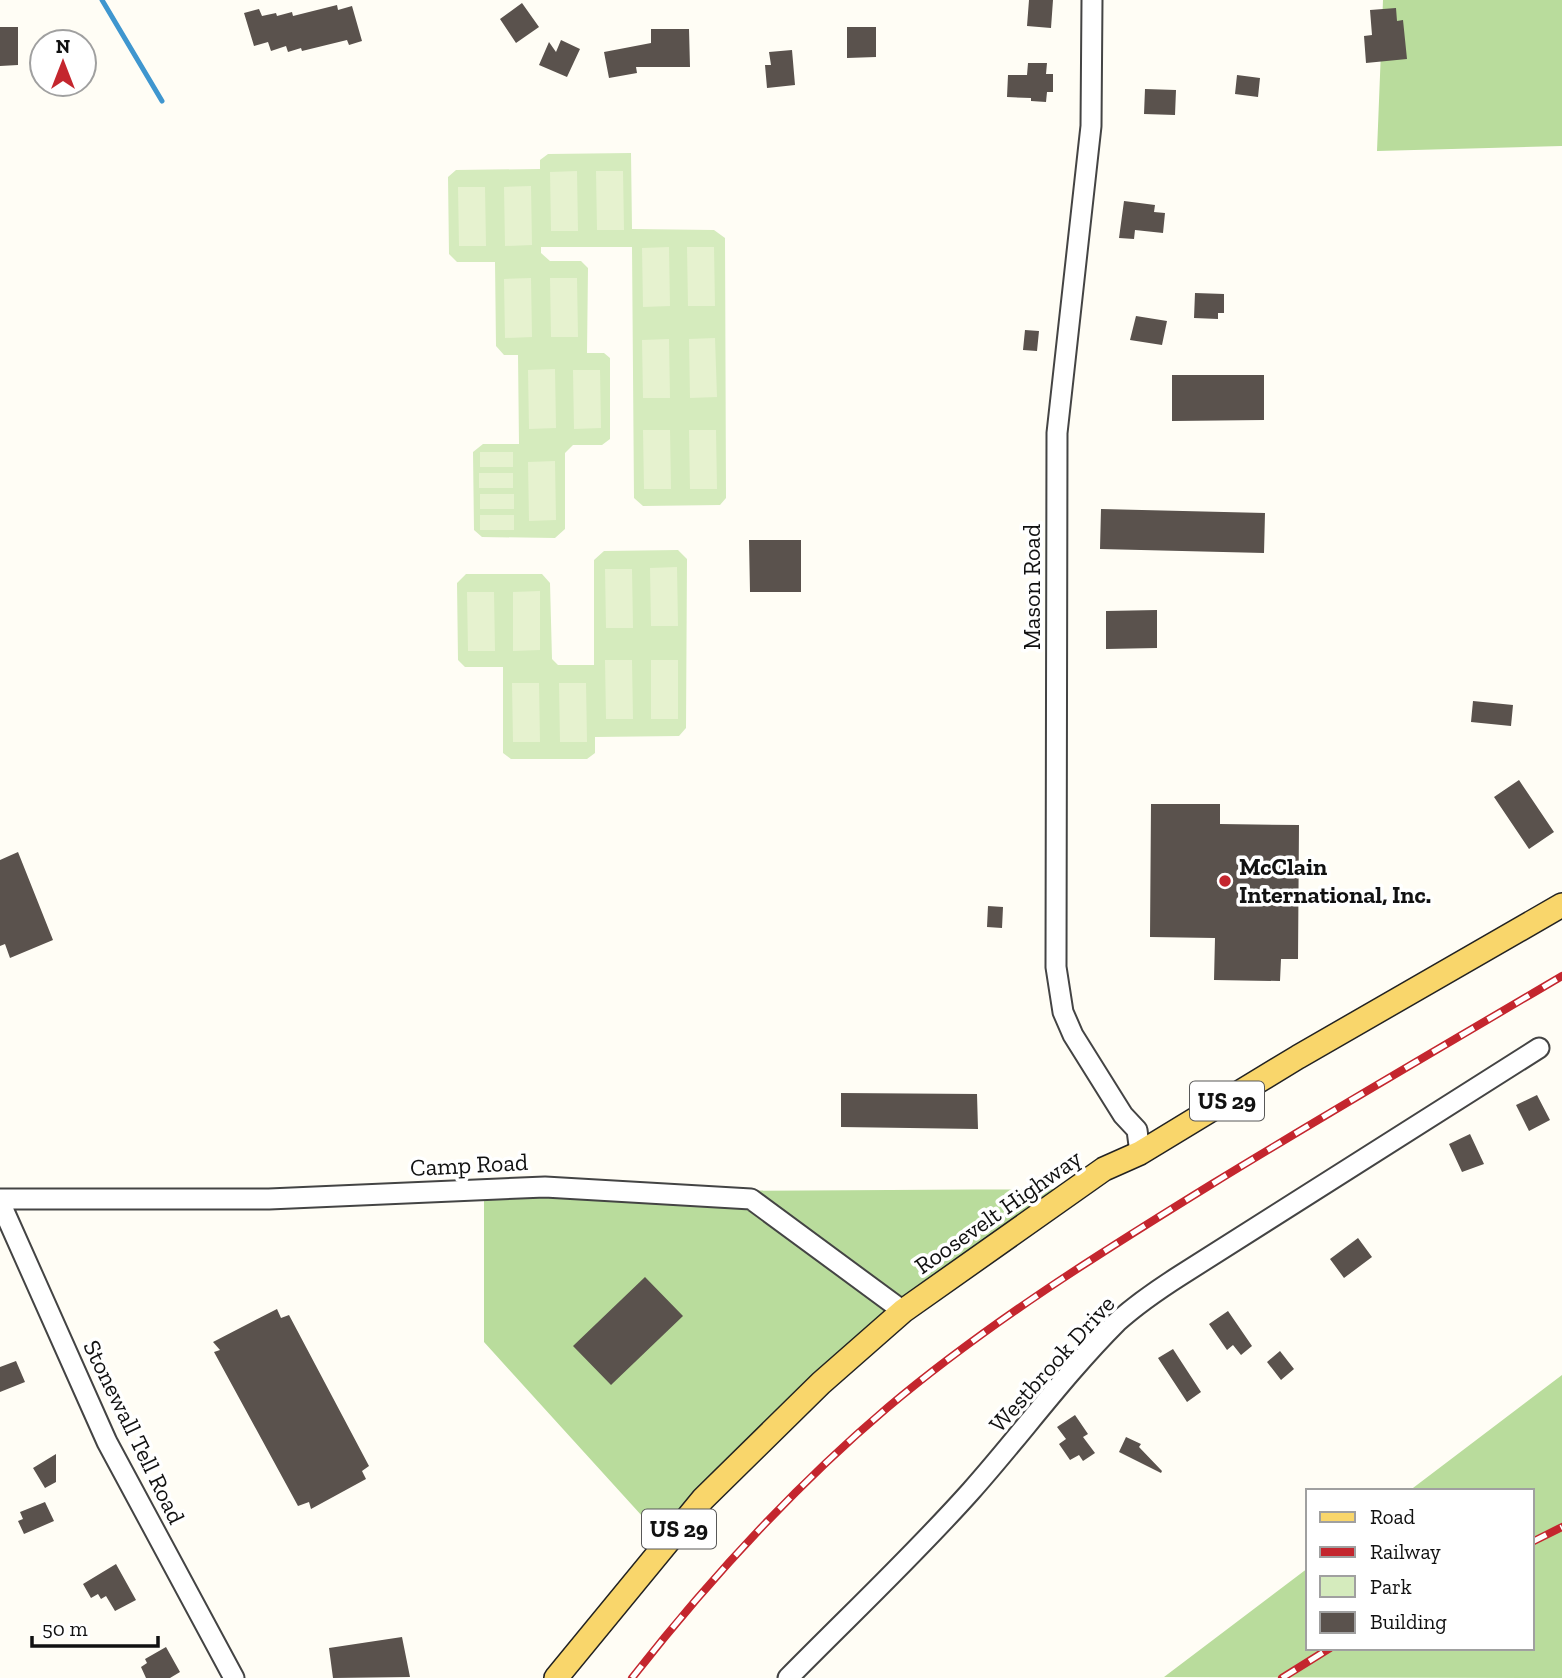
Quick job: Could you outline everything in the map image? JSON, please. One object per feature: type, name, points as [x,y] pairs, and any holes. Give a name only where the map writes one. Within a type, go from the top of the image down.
[{"type":"main road","name":"Roosevelt Highway","points":[[556,1678],[703,1499],[821,1383],[903,1311],[1104,1169],[1140,1153],[1298,1056],[1562,905]]},
{"type":"street","name":"Mason Road","points":[[1092,0],[1091,126],[1057,433],[1056,967],[1063,1012],[1073,1035],[1123,1115],[1137,1130],[1140,1153]]},
{"type":"street","name":"Westbrook Drive","points":[[788,1678],[959,1504],[1062,1381],[1118,1321],[1181,1275],[1539,1048]]},
{"type":"street","name":"Camp Road","points":[[0,1201],[269,1199],[545,1187],[751,1199],[903,1311]]},
{"type":"street","name":"Stonewall Tell Road","points":[[0,1201],[107,1442],[230,1677]]},
{"type":"green space","points":[[1383,0],[1562,0],[1562,146],[1377,151]]},
{"type":"green space","points":[[631,153],[632,229],[714,230],[725,238],[726,498],[720,505],[643,506],[634,498],[632,247],[541,247],[541,253],[550,261],[581,261],[588,268],[587,353],[604,353],[610,358],[610,439],[602,445],[573,445],[565,453],[565,529],[555,538],[482,537],[474,530],[473,452],[483,444],[519,444],[518,355],[504,355],[496,346],[495,262],[457,262],[449,254],[448,177],[456,170],[540,169],[540,160],[548,154]]},
{"type":"green space","points":[[577,171],[578,231],[551,231],[550,172]]},
{"type":"green space","points":[[596,171],[623,171],[624,230],[597,230]]},
{"type":"green space","points":[[531,186],[532,245],[505,246],[504,187]]},
{"type":"green space","points":[[458,187],[485,187],[486,246],[459,246]]},
{"type":"green space","points":[[669,247],[670,306],[643,307],[642,248]]},
{"type":"green space","points":[[687,247],[714,247],[715,306],[688,306]]},
{"type":"green space","points":[[531,278],[532,337],[505,338],[504,279]]},
{"type":"green space","points":[[550,278],[577,278],[578,337],[551,337]]},
{"type":"green space","points":[[715,338],[717,397],[690,398],[689,339]]},
{"type":"green space","points":[[669,339],[670,398],[643,398],[642,340]]},
{"type":"green space","points":[[555,369],[556,428],[529,429],[528,370]]},
{"type":"green space","points":[[573,370],[600,370],[601,428],[574,429]]},
{"type":"green space","points":[[643,430],[670,430],[671,489],[644,489]]},
{"type":"green space","points":[[689,430],[716,430],[717,489],[690,489]]},
{"type":"green space","points":[[480,452],[513,452],[513,467],[480,467]]},
{"type":"green space","points":[[555,461],[556,520],[529,521],[528,462]]},
{"type":"green space","points":[[479,473],[513,473],[513,488],[479,488]]},
{"type":"green space","points":[[480,494],[514,494],[514,509],[480,509]]},
{"type":"green space","points":[[480,515],[514,515],[514,530],[480,530]]},
{"type":"green space","points":[[678,550],[687,559],[686,728],[679,736],[595,737],[595,753],[587,759],[511,759],[503,753],[503,667],[465,667],[458,660],[457,583],[466,574],[542,574],[550,583],[552,659],[558,665],[594,665],[594,560],[604,551]]},
{"type":"green space","points":[[677,567],[678,626],[651,626],[650,568]]},
{"type":"green space","points":[[605,569],[632,569],[633,628],[606,628]]},
{"type":"green space","points":[[540,591],[540,650],[513,651],[513,592]]},
{"type":"green space","points":[[467,592],[494,592],[495,651],[468,651]]},
{"type":"green space","points":[[605,660],[632,660],[633,719],[606,719]]},
{"type":"green space","points":[[651,660],[678,660],[678,719],[651,719]]},
{"type":"green space","points":[[512,683],[539,683],[540,742],[513,742]]},
{"type":"green space","points":[[559,683],[586,683],[587,742],[560,742]]},
{"type":"green space","points":[[1091,1189],[889,1327],[702,1514],[672,1549],[484,1342],[484,1192]]},
{"type":"green space","points":[[1562,1375],[1562,1678],[1164,1677],[1306,1570],[1306,1650],[1534,1650],[1534,1489],[1412,1489]]},
{"type":"building","points":[[1029,0],[1053,0],[1051,28],[1027,26]]},
{"type":"building","points":[[522,3],[539,27],[516,43],[500,19]]},
{"type":"building","points":[[337,5],[338,10],[352,6],[362,41],[349,45],[347,40],[302,51],[301,48],[288,52],[286,46],[271,51],[268,42],[254,46],[244,13],[259,9],[262,16],[292,12],[293,16]]},
{"type":"building","points":[[1396,8],[1397,21],[1403,20],[1407,59],[1366,63],[1364,36],[1372,35],[1370,10]]},
{"type":"building","points":[[0,27],[18,27],[18,65],[0,66]]},
{"type":"building","points":[[847,27],[876,27],[876,57],[847,58]]},
{"type":"building","points":[[651,29],[689,29],[690,67],[636,67],[637,73],[609,78],[604,52],[651,43]]},
{"type":"building","points":[[561,40],[580,49],[567,77],[539,65],[549,42],[556,52]]},
{"type":"building","points":[[792,50],[795,85],[767,88],[765,65],[771,65],[769,52]]},
{"type":"building","points":[[1028,63],[1047,63],[1046,74],[1053,74],[1053,92],[1047,92],[1046,102],[1007,97],[1008,75],[1027,75]]},
{"type":"building","points":[[1237,75],[1260,78],[1258,97],[1235,94]]},
{"type":"building","points":[[1145,89],[1176,90],[1175,115],[1144,114]]},
{"type":"building","points":[[1124,201],[1155,205],[1154,212],[1165,213],[1163,233],[1135,230],[1134,239],[1119,238]]},
{"type":"building","points":[[1195,293],[1224,294],[1224,313],[1218,313],[1218,319],[1194,318]]},
{"type":"building","points":[[1136,316],[1167,321],[1162,345],[1130,340]]},
{"type":"building","points":[[1025,330],[1039,331],[1037,351],[1023,350]]},
{"type":"building","points":[[1172,375],[1264,375],[1264,420],[1172,421]]},
{"type":"building","points":[[1101,509],[1265,513],[1264,553],[1100,549]]},
{"type":"building","points":[[749,540],[801,540],[801,592],[750,592]]},
{"type":"building","points":[[1157,610],[1157,648],[1106,649],[1106,611]]},
{"type":"building","points":[[1473,701],[1513,705],[1511,726],[1471,722]]},
{"type":"building","points":[[1519,780],[1554,832],[1529,849],[1494,797]]},
{"type":"building","name":"McClain International, Inc.","points":[[1151,804],[1220,804],[1220,824],[1299,825],[1298,959],[1281,959],[1280,981],[1214,980],[1215,938],[1150,937]]},
{"type":"building","points":[[18,852],[53,940],[10,958],[5,944],[0,946],[0,860]]},
{"type":"building","points":[[988,906],[1003,907],[1002,928],[987,927]]},
{"type":"building","points":[[841,1093],[977,1094],[978,1129],[841,1127]]},
{"type":"building","points":[[1537,1095],[1550,1120],[1529,1131],[1516,1105]]},
{"type":"building","points":[[1470,1134],[1484,1164],[1462,1172],[1449,1144]]},
{"type":"building","points":[[1358,1238],[1372,1257],[1344,1278],[1330,1259]]},
{"type":"building","points":[[645,1277],[683,1316],[611,1385],[573,1346]]},
{"type":"building","points":[[277,1309],[281,1318],[289,1315],[369,1466],[362,1471],[366,1479],[311,1509],[309,1502],[298,1506],[214,1352],[220,1350],[213,1342]]},
{"type":"building","points":[[1228,1311],[1252,1346],[1241,1355],[1233,1345],[1227,1350],[1209,1324]]},
{"type":"building","points":[[1173,1349],[1201,1392],[1187,1402],[1158,1358]]},
{"type":"building","points":[[1280,1351],[1294,1369],[1281,1380],[1267,1362]]},
{"type":"building","points":[[16,1361],[25,1382],[0,1392],[0,1367]]},
{"type":"building","points":[[1075,1415],[1088,1434],[1083,1437],[1095,1453],[1083,1461],[1079,1455],[1070,1460],[1059,1444],[1066,1439],[1057,1427]]},
{"type":"building","points":[[1126,1437],[1141,1444],[1139,1447],[1161,1473],[1119,1452]]},
{"type":"building","points":[[56,1454],[56,1482],[45,1488],[33,1468]]},
{"type":"building","points":[[45,1502],[54,1521],[24,1534],[18,1521],[23,1519],[20,1512]]},
{"type":"building","points":[[116,1564],[136,1600],[115,1611],[106,1596],[101,1599],[98,1594],[91,1598],[83,1584]]},
{"type":"building","points":[[402,1637],[410,1677],[333,1678],[329,1648]]},
{"type":"building","points":[[166,1647],[180,1672],[170,1678],[146,1678],[141,1667],[147,1663],[145,1659]]},
{"type":"waterway","points":[[102,0],[162,101]]},
{"type":"railway","points":[[632,1678],[721,1571],[785,1503],[852,1439],[925,1377],[1045,1290],[1170,1210],[1562,976]]},
{"type":"railway","points":[[1534,1541],[1562,1527]]},
{"type":"railway","points":[[1282,1678],[1327,1650]]},
{"type":"place","name":"McClain International, Inc.","points":[[1225,881]]}]
